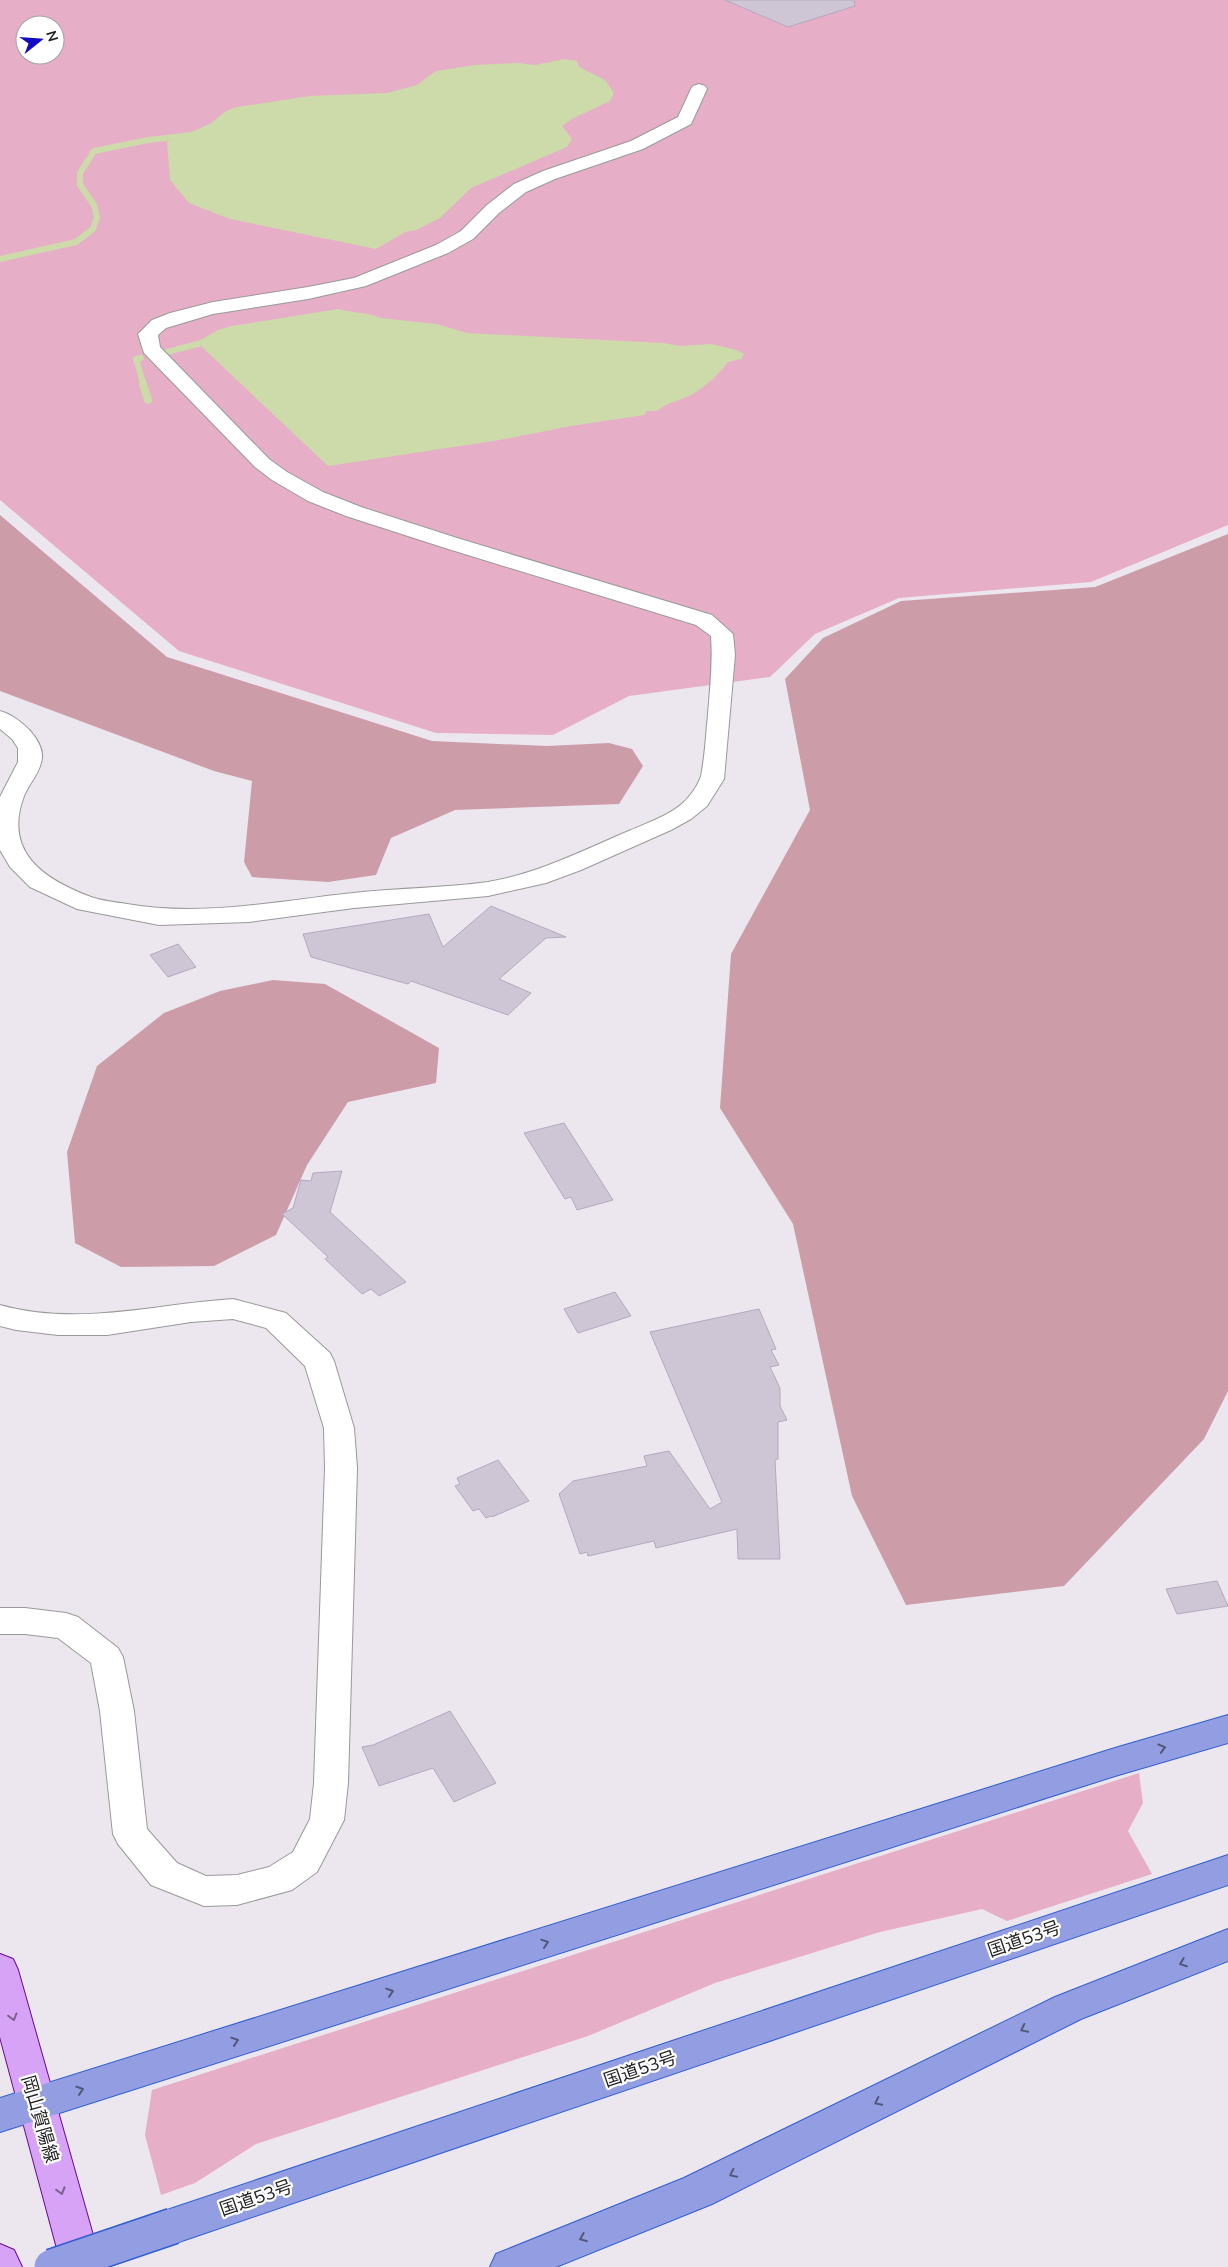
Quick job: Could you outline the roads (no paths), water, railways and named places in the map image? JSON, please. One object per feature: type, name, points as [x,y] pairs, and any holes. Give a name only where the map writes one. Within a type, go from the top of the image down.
[{"type":"highway","points":[[0,2115],[1115,1762],[1228,1728]]},
{"type":"highway","name":"国道53号","points":[[52,2267],[1228,1870]]},
{"type":"highway","points":[[510,2267],[698,2192],[1068,2008],[1228,1945]]},
{"type":"main road","name":"岡山賀陽線","points":[[0,1970],[82,2267]]},
{"type":"main road","points":[[0,2263],[2,2267]]},
{"type":"street","points":[[0,718],[20,734],[30,748],[30,762],[6,794],[7,841],[19,862],[39,882],[86,904],[159,917],[249,914],[354,900],[488,889],[537,878],[589,858],[662,825],[682,814],[699,801],[712,780],[716,753],[724,655],[722,634],[704,620],[457,545],[316,498],[281,478],[262,462],[151,349],[148,334],[159,324],[177,317],[213,308],[308,293],[359,282],[442,249],[468,235],[493,209],[520,188],[549,175],[637,144],[686,120],[699,89]]},
{"type":"street","points":[[0,1315],[16,1320],[58,1325],[107,1325],[191,1312],[233,1309],[276,1320],[319,1361],[339,1428],[341,1468],[331,1783],[328,1820],[305,1862],[279,1879],[237,1890],[204,1891],[164,1874],[130,1834],[117,1711],[106,1657],[66,1626],[25,1620],[0,1621]]},
{"type":"waterway","points":[[0,259],[76,242],[93,229],[97,217],[94,205],[80,185],[80,173],[94,151],[148,140],[193,135]]},
{"type":"waterway","points":[[167,352],[213,340]]},
{"type":"waterway","points":[[141,358],[136,359],[144,386]]},
{"type":"waterway","points":[[143,384],[148,400]]}]
